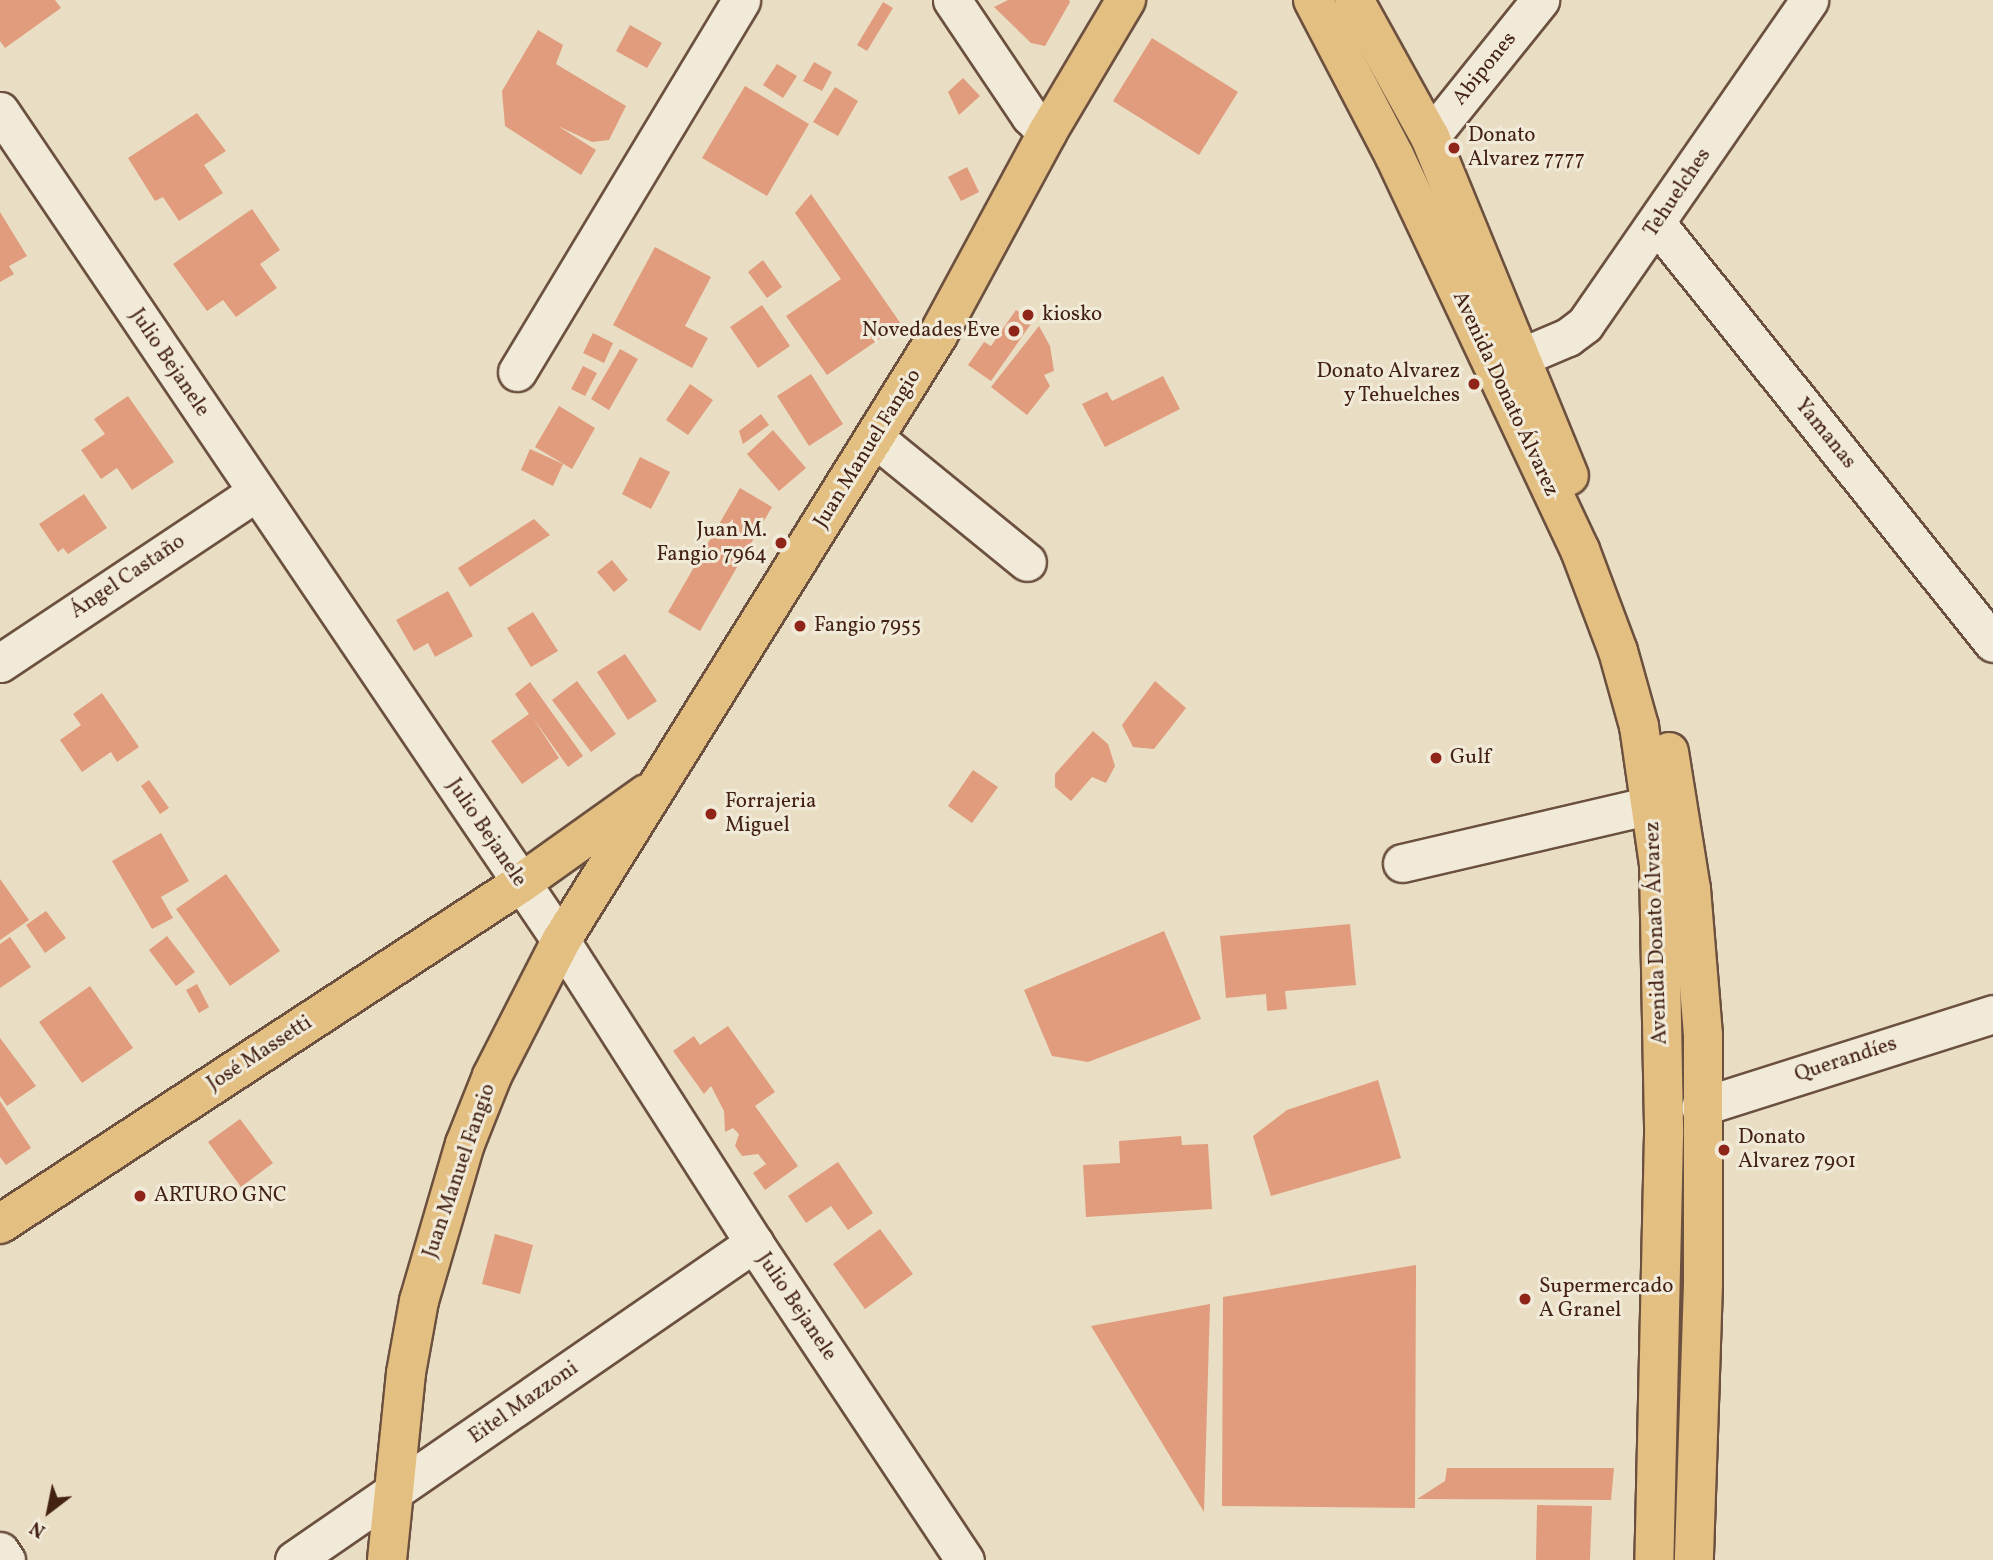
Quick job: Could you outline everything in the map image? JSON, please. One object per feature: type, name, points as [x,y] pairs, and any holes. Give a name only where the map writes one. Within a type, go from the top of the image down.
[{"type":"main road","name":"Juan Manuel Fangio","points":[[387,1560],[406,1373],[435,1240],[492,1076],[561,941],[875,438],[976,268],[1047,133],[1126,0]]},
{"type":"main road","name":"Avenida Donato Álvarez","points":[[1313,0],[1395,157],[1580,550],[1618,651],[1639,726],[1659,864],[1665,1219],[1654,1560]]},
{"type":"main road","name":"Avenida Donato Álvarez","points":[[1354,0],[1430,137],[1634,631],[1663,721],[1691,889],[1703,1035],[1700,1107],[1703,1284],[1694,1560]]},
{"type":"main road","name":"Juan Manuel Fangio","points":[[520,884],[662,783]]},
{"type":"main road","name":"José Massetti","points":[[0,1224],[520,884]]},
{"type":"street","points":[[517,372],[741,0]]},
{"type":"street","points":[[952,0],[1030,116],[1047,133]]},
{"type":"street","name":"Abipones","points":[[1430,137],[1541,0]]},
{"type":"street","name":"Tehuelches","points":[[1521,357],[1568,337],[1585,324],[1657,224],[1809,0]]},
{"type":"street","name":"Julio Bejanele","points":[[5,129],[561,941],[754,1243],[965,1560]]},
{"type":"street","name":"Yamanas","points":[[1657,224],[1993,643]]},
{"type":"street","points":[[875,438],[1027,562]]},
{"type":"street","name":"Ángel Castaño","points":[[0,663],[256,492]]},
{"type":"street","points":[[1402,863],[1651,805]]},
{"type":"street","name":"Querandíes","points":[[1700,1107],[1993,1014]]},
{"type":"street","name":"Eitel Mazzoni","points":[[293,1560],[754,1243]]},
{"type":"street","points":[[0,1551],[6,1560]]},
{"type":"building","points":[[0,0],[55,0],[61,8],[5,48],[0,41]]},
{"type":"building","points":[[1008,0],[1070,2],[1045,46],[1031,43],[994,7]]},
{"type":"building","points":[[883,2],[893,8],[867,51],[857,45]]},
{"type":"building","points":[[630,25],[662,43],[647,68],[616,51]]},
{"type":"building","points":[[538,30],[563,45],[556,64],[626,106],[609,140],[592,142],[558,126],[596,150],[581,175],[505,126],[502,91]]},
{"type":"building","points":[[1152,38],[1238,92],[1199,155],[1113,101]]},
{"type":"building","points":[[814,62],[832,72],[822,91],[803,81]]},
{"type":"building","points":[[777,64],[797,76],[783,98],[763,85]]},
{"type":"building","points":[[963,78],[980,96],[959,115],[948,92]]},
{"type":"building","points":[[745,86],[809,124],[767,196],[702,158]]},
{"type":"building","points":[[835,87],[858,101],[838,136],[813,122]]},
{"type":"building","points":[[197,113],[226,151],[204,165],[223,193],[179,221],[163,197],[155,201],[128,158]]},
{"type":"building","points":[[967,167],[979,192],[961,201],[948,177]]},
{"type":"building","points":[[811,194],[901,324],[827,375],[786,316],[841,279],[795,213]]},
{"type":"building","points":[[252,209],[280,250],[260,264],[277,288],[236,317],[223,300],[207,311],[173,264]]},
{"type":"building","points":[[0,212],[27,256],[9,266],[14,274],[0,282]]},
{"type":"building","points":[[655,247],[711,277],[685,326],[708,338],[692,368],[613,325]]},
{"type":"building","points":[[763,260],[782,287],[767,298],[748,272]]},
{"type":"building","points":[[762,305],[790,346],[758,368],[730,327]]},
{"type":"building","points":[[1016,310],[1033,321],[991,381],[968,365],[984,342],[991,346]]},
{"type":"building","points":[[1039,326],[1050,346],[1054,371],[1044,375],[1050,386],[1027,415],[991,387]]},
{"type":"building","points":[[593,333],[613,343],[604,363],[583,353]]},
{"type":"building","points":[[620,349],[638,359],[609,410],[591,399]]},
{"type":"building","points":[[583,366],[597,373],[585,396],[571,389]]},
{"type":"building","points":[[811,374],[843,424],[809,446],[777,396]]},
{"type":"building","points":[[1163,376],[1180,409],[1105,447],[1082,404],[1107,392],[1112,401]]},
{"type":"building","points":[[690,384],[713,400],[688,435],[666,420]]},
{"type":"building","points":[[128,396],[174,462],[132,490],[117,468],[101,479],[81,450],[105,434],[94,419]]},
{"type":"building","points":[[559,406],[595,428],[572,469],[535,447]]},
{"type":"building","points":[[761,414],[769,425],[743,444],[739,431]]},
{"type":"building","points":[[773,430],[806,468],[779,491],[747,454]]},
{"type":"building","points":[[530,449],[563,464],[553,486],[521,470]]},
{"type":"building","points":[[640,457],[670,472],[651,509],[622,494]]},
{"type":"building","points":[[740,488],[772,507],[700,631],[668,612]]},
{"type":"building","points":[[84,494],[107,528],[68,554],[63,548],[58,552],[39,524]]},
{"type":"building","points":[[534,519],[550,535],[470,587],[458,568]]},
{"type":"building","points":[[612,560],[628,580],[614,592],[597,572]]},
{"type":"building","points":[[448,591],[473,636],[435,657],[428,643],[414,651],[396,620]]},
{"type":"building","points":[[533,612],[558,651],[531,667],[507,628]]},
{"type":"building","points":[[625,654],[657,701],[628,720],[597,672]]},
{"type":"building","points":[[577,681],[616,734],[591,752],[552,700]]},
{"type":"building","points":[[1155,681],[1186,708],[1154,749],[1133,747],[1122,725]]},
{"type":"building","points":[[530,682],[583,756],[568,767],[533,718],[559,758],[522,784],[491,741],[529,714],[515,694]]},
{"type":"building","points":[[102,693],[139,747],[117,762],[111,752],[82,772],[60,740],[81,725],[73,714]]},
{"type":"building","points":[[1093,731],[1108,744],[1115,766],[1106,783],[1092,777],[1071,801],[1055,787],[1055,774]]},
{"type":"building","points":[[973,770],[998,787],[972,823],[948,806]]},
{"type":"building","points":[[149,780],[169,808],[160,814],[141,786]]},
{"type":"building","points":[[161,833],[189,881],[161,897],[173,918],[152,929],[112,861]]},
{"type":"building","points":[[226,874],[280,951],[230,986],[176,909]]},
{"type":"building","points":[[0,879],[29,920],[0,940]]},
{"type":"building","points":[[46,911],[66,938],[45,953],[26,925]]},
{"type":"building","points":[[1350,924],[1356,985],[1285,991],[1287,1009],[1267,1011],[1266,994],[1226,998],[1220,936]]},
{"type":"building","points":[[1164,931],[1201,1019],[1088,1062],[1052,1056],[1024,990]]},
{"type":"building","points":[[167,936],[195,972],[176,986],[149,950]]},
{"type":"building","points":[[10,937],[31,967],[0,988],[0,944]]},
{"type":"building","points":[[197,984],[209,1007],[199,1013],[186,990]]},
{"type":"building","points":[[90,986],[133,1048],[82,1083],[39,1022]]},
{"type":"building","points":[[728,1026],[775,1092],[755,1106],[798,1166],[765,1190],[753,1173],[766,1164],[758,1154],[742,1156],[735,1146],[739,1134],[733,1128],[725,1132],[724,1111],[711,1086],[704,1094],[673,1051],[694,1036],[700,1045]]},
{"type":"building","points":[[0,1038],[36,1086],[7,1106],[0,1096]]},
{"type":"building","points":[[1378,1080],[1401,1158],[1271,1196],[1253,1136],[1287,1110]]},
{"type":"building","points":[[0,1101],[31,1148],[6,1165],[0,1157]]},
{"type":"building","points":[[240,1119],[273,1163],[241,1187],[208,1142]]},
{"type":"building","points":[[1181,1136],[1182,1145],[1208,1144],[1212,1209],[1086,1217],[1083,1165],[1120,1163],[1119,1141]]},
{"type":"building","points":[[838,1162],[873,1213],[848,1230],[831,1206],[806,1223],[788,1196]]},
{"type":"building","points":[[880,1229],[913,1274],[865,1309],[833,1264]]},
{"type":"building","points":[[495,1234],[533,1245],[520,1294],[482,1284]]},
{"type":"building","points":[[1416,1265],[1415,1508],[1222,1506],[1223,1297]]},
{"type":"building","points":[[1210,1304],[1204,1512],[1091,1326]]},
{"type":"building","points":[[1447,1468],[1614,1468],[1611,1500],[1417,1499],[1445,1481]]},
{"type":"building","points":[[1537,1505],[1592,1506],[1590,1560],[1536,1560]]},
{"type":"place","name":"Donato Alvarez 7777","points":[[1454,148]]},
{"type":"place","name":"kiosko","points":[[1028,315]]},
{"type":"place","name":"Novedades Eve","points":[[1014,331]]},
{"type":"place","name":"Donato Alvarez y Tehuelches","points":[[1474,384]]},
{"type":"place","name":"Juan M. Fangio 7964","points":[[781,543]]},
{"type":"place","name":"Fangio 7955","points":[[800,626]]},
{"type":"place","name":"Gulf","points":[[1436,758]]},
{"type":"place","name":"Forrajeria Miguel","points":[[711,814]]},
{"type":"place","name":"Donato Alvarez 7901","points":[[1724,1150]]},
{"type":"place","name":"ARTURO GNC","points":[[140,1196]]},
{"type":"place","name":"Supermercado A Granel","points":[[1525,1299]]}]
